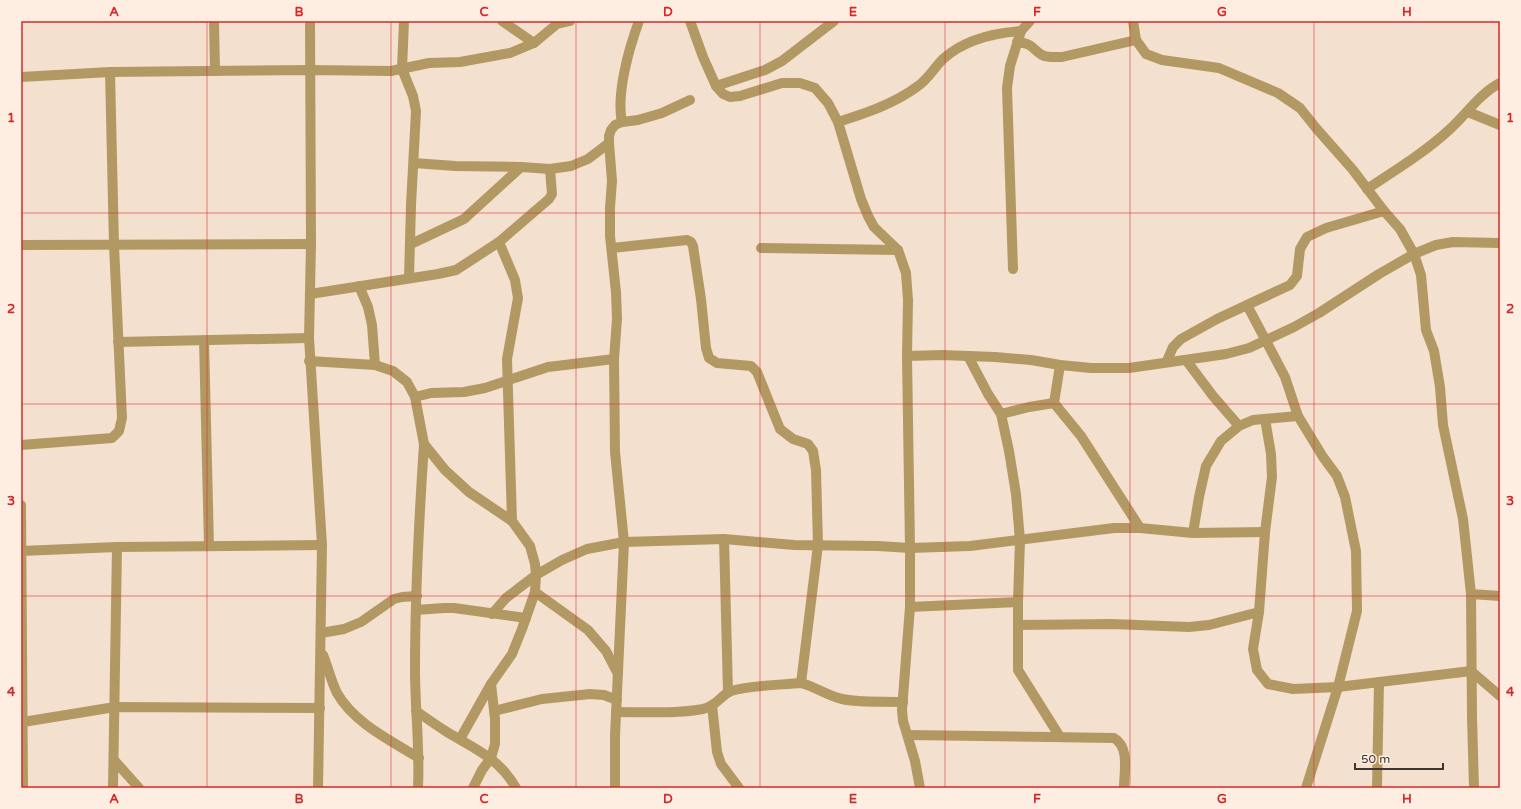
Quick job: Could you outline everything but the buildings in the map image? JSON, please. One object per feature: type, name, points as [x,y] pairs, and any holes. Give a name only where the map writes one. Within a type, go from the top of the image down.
[{"type":"street","points":[[214,21],[215,71]]},
{"type":"street","points":[[310,21],[311,244],[309,338],[322,545],[318,788]]},
{"type":"street","points":[[404,21],[402,69],[413,96],[416,111],[409,278]]},
{"type":"street","points":[[502,21],[534,43]]},
{"type":"street","points":[[21,77],[110,72],[310,70],[379,71],[402,69],[429,63],[460,62],[510,53],[534,43],[557,24],[570,21]]},
{"type":"street","points":[[622,122],[620,98],[628,59],[639,21]]},
{"type":"street","points":[[690,21],[703,57],[716,86],[723,94],[730,97],[740,96],[782,83],[800,83],[815,88],[828,103],[838,122],[861,199],[868,216],[874,227],[898,250],[906,273],[908,300],[907,356],[910,607],[903,721],[915,761],[920,788]]},
{"type":"street","points":[[716,86],[765,70],[782,61],[834,21]]},
{"type":"street","points":[[1013,270],[1007,88],[1010,66],[1017,42],[1021,31],[1030,21]]},
{"type":"street","points":[[1133,21],[1136,40],[1146,54],[1162,60],[1219,68],[1278,93],[1300,108],[1353,170],[1384,211],[1400,228],[1414,254],[1421,275],[1426,330],[1434,351],[1440,387],[1443,425],[1463,519],[1471,594],[1474,788]]},
{"type":"street","points":[[838,122],[876,109],[899,99],[920,86],[931,75],[941,61],[956,48],[1001,32],[1021,31]]},
{"type":"street","points":[[1017,42],[1028,43],[1042,55],[1049,57],[1062,57],[1136,40]]},
{"type":"street","points":[[21,445],[112,438],[119,431],[122,418],[114,245],[110,72]]},
{"type":"street","points":[[1367,189],[1449,130],[1489,89],[1500,83]]},
{"type":"street","points":[[615,788],[616,712],[624,542],[615,452],[614,359],[617,319],[610,208],[612,165],[609,143],[611,130],[615,125],[662,113],[690,100]]},
{"type":"street","points":[[1468,112],[1500,125]]},
{"type":"street","points":[[414,164],[550,169],[571,166],[588,159],[609,143]]},
{"type":"street","points":[[411,244],[464,219],[521,167]]},
{"type":"street","points":[[310,294],[456,270],[499,242],[549,199],[552,194],[550,169]]},
{"type":"street","points":[[1167,361],[1173,347],[1181,339],[1290,285],[1297,276],[1300,249],[1307,237],[1326,228],[1384,211]]},
{"type":"street","points":[[612,248],[687,240],[691,242],[698,274],[706,348],[709,358],[717,363],[751,366],[757,372],[780,429],[793,439],[808,444],[813,452],[816,470],[818,545],[801,683]]},
{"type":"street","points":[[499,242],[515,280],[518,298],[507,359],[509,379],[512,520]]},
{"type":"street","points":[[907,356],[968,356],[1031,360],[1091,368],[1129,368],[1167,361],[1186,360],[1226,354],[1249,348],[1319,313],[1379,274],[1414,254],[1436,245],[1453,242],[1500,243]]},
{"type":"street","points":[[21,245],[311,244]]},
{"type":"street","points":[[761,248],[898,250]]},
{"type":"street","points":[[359,286],[368,307],[372,325],[375,365]]},
{"type":"street","points":[[1247,305],[1285,377],[1298,416],[1323,457],[1337,476],[1345,497],[1356,551],[1357,611],[1338,687],[1306,788]]},
{"type":"street","points":[[118,342],[309,338]]},
{"type":"street","points":[[204,340],[209,546]]},
{"type":"street","points":[[968,356],[988,394],[1001,414],[1015,487],[1020,540],[1018,670],[1060,737]]},
{"type":"street","points":[[415,397],[431,393],[464,392],[485,388],[509,379],[548,368],[614,359]]},
{"type":"street","points":[[1186,360],[1213,396],[1239,426]]},
{"type":"street","points":[[310,361],[375,365],[393,370],[407,382],[415,397],[424,444],[416,596],[416,710],[419,758],[418,788]]},
{"type":"street","points":[[1060,365],[1054,403],[1082,436],[1140,528]]},
{"type":"street","points":[[1001,414],[1054,403]]},
{"type":"street","points":[[1194,532],[1199,497],[1206,466],[1221,441],[1239,426],[1253,420],[1298,416]]},
{"type":"street","points":[[1265,419],[1271,454],[1272,477],[1253,649],[1257,670],[1268,684],[1293,689],[1338,687],[1471,670],[1500,696]]},
{"type":"street","points":[[424,444],[446,470],[469,492],[512,520],[530,546],[535,564],[535,592],[512,654],[491,684],[460,739]]},
{"type":"street","points":[[21,504],[24,788]]},
{"type":"street","points":[[492,614],[506,598],[536,575],[562,560],[587,549],[624,542],[724,539],[794,545],[910,548],[970,546],[1114,528],[1140,528],[1194,532],[1265,532]]},
{"type":"street","points":[[724,539],[728,692]]},
{"type":"street","points":[[22,551],[117,547],[322,545]]},
{"type":"street","points":[[114,788],[117,547]]},
{"type":"street","points":[[535,592],[574,618],[588,630],[606,651],[618,674]]},
{"type":"street","points":[[1471,594],[1500,596]]},
{"type":"street","points":[[321,633],[344,628],[361,622],[394,599],[416,596]]},
{"type":"street","points":[[910,607],[1018,602]]},
{"type":"street","points":[[416,610],[444,608],[526,618]]},
{"type":"street","points":[[1018,624],[1112,624],[1190,628],[1209,625],[1258,612]]},
{"type":"street","points":[[321,648],[337,693],[352,711],[367,724],[419,758]]},
{"type":"street","points":[[1377,788],[1379,682]]},
{"type":"street","points":[[616,712],[683,712],[705,709],[716,704],[728,692],[741,688],[801,683],[810,685],[832,696],[844,699],[903,702]]},
{"type":"street","points":[[474,788],[482,770],[491,758],[496,734],[491,684]]},
{"type":"street","points":[[494,711],[542,700],[590,694],[604,695],[617,700]]},
{"type":"street","points":[[712,706],[717,752],[721,764],[740,788]]},
{"type":"street","points":[[23,722],[115,708],[320,708]]},
{"type":"street","points":[[416,710],[491,758],[507,774],[516,788]]},
{"type":"street","points":[[908,735],[1114,738],[1119,741],[1124,750],[1124,788]]},
{"type":"street","points":[[114,760],[139,788]]}]
